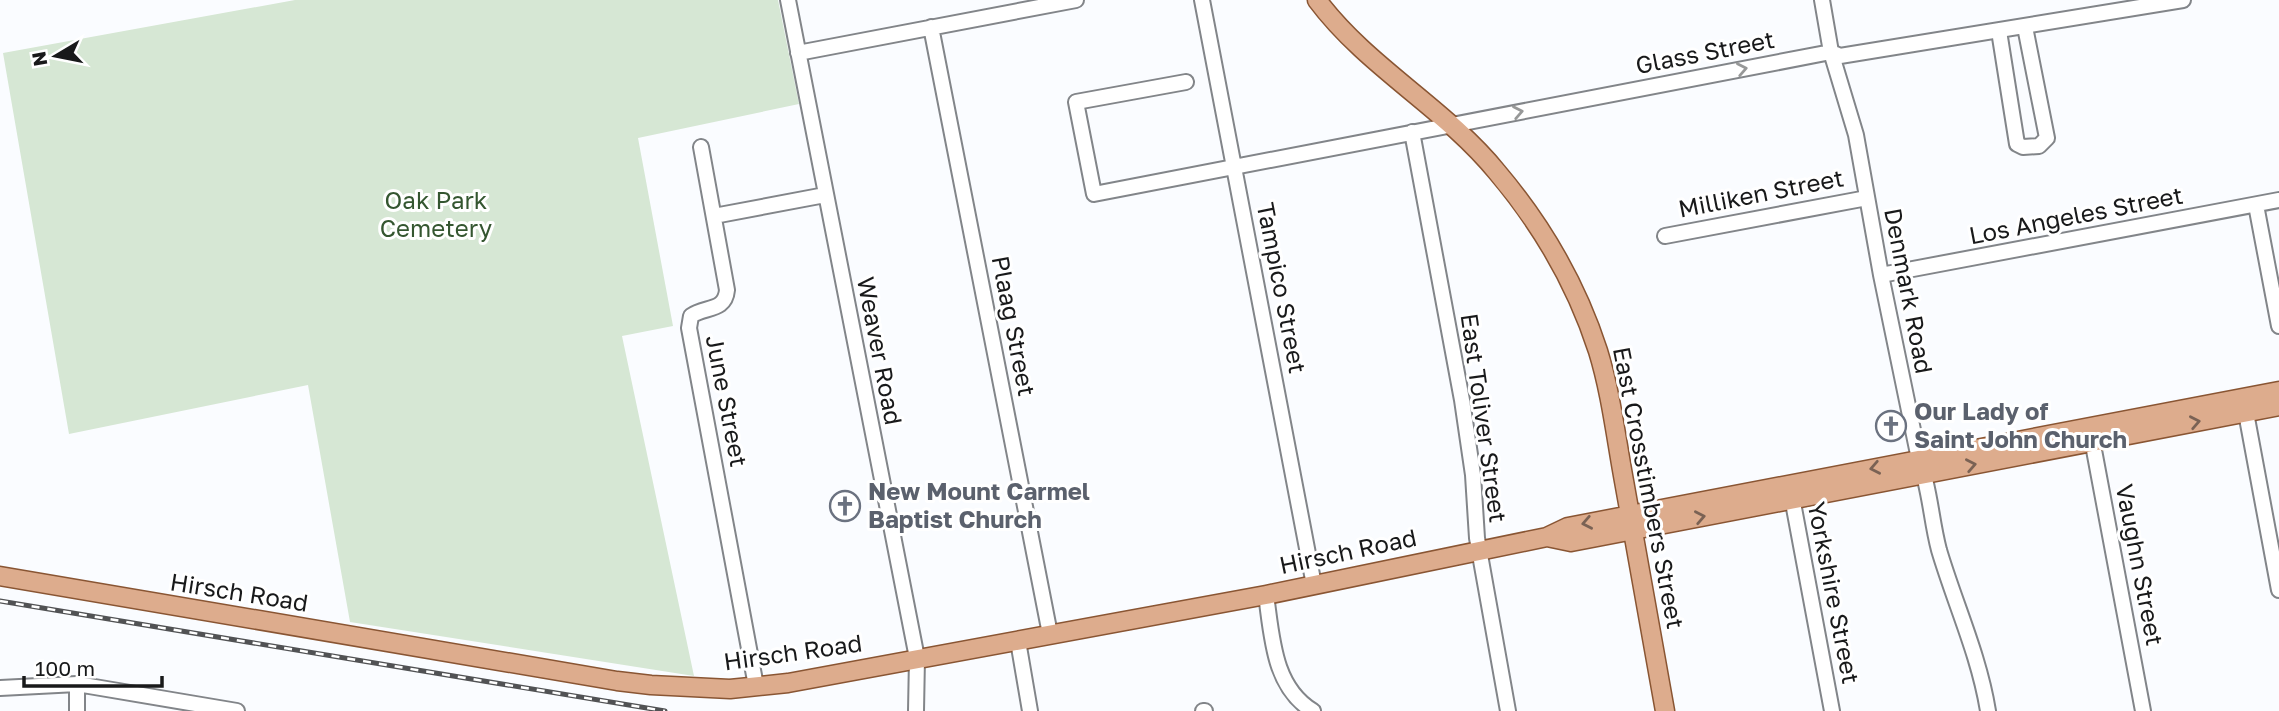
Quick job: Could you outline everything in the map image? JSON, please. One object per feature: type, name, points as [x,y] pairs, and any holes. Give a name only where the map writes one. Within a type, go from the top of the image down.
[{"type":"main road","name":"East Crosstimbers Street","points":[[1317,0],[1363,48],[1451,125],[1497,171],[1546,238],[1583,312],[1598,353],[1632,522],[1665,711]]},
{"type":"main road","name":"Hirsch Road","points":[[0,576],[617,681],[730,689],[788,683],[1266,595],[1547,537],[1571,542],[1632,522],[2244,405],[2279,391]]},
{"type":"main road","name":"Hirsch Road","points":[[2244,405],[2279,406]]},
{"type":"street","name":"Weaver Road","points":[[788,0],[917,658],[916,711]]},
{"type":"street","points":[[798,53],[1076,0]]},
{"type":"street","name":"Tampico Street","points":[[1202,0],[1314,585]]},
{"type":"street","name":"Denmark Road","points":[[1822,0],[1831,52],[1852,114],[1881,275],[1935,535],[1975,655],[1988,711]]},
{"type":"street","name":"Glass Street","points":[[1186,82],[1076,102],[1094,194],[1831,52],[1840,56],[2183,0]]},
{"type":"street","name":"Plaag Street","points":[[931,27],[1051,634]]},
{"type":"street","points":[[1999,31],[2017,144],[2023,147],[2039,146],[2047,138],[2025,27]]},
{"type":"street","name":"East Toliver Street","points":[[1412,132],[1462,400],[1473,475],[1479,550],[1508,711]]},
{"type":"street","name":"June Street","points":[[701,147],[727,290],[726,298],[718,307],[691,316],[689,328],[756,686]]},
{"type":"street","points":[[714,216],[825,195]]},
{"type":"street","name":"Milliken Street","points":[[1665,236],[1867,198]]},
{"type":"street","name":"Los Angeles Street","points":[[1881,275],[2279,200]]},
{"type":"street","points":[[2256,205],[2279,326]]},
{"type":"street","points":[[2244,405],[2279,590]]},
{"type":"street","name":"Vaughn Street","points":[[2091,434],[2143,711]]},
{"type":"street","name":"Yorkshire Street","points":[[1791,492],[1832,711]]},
{"type":"street","points":[[1266,595],[1279,668],[1296,696],[1313,711]]},
{"type":"street","points":[[1017,641],[1030,711]]},
{"type":"street","points":[[77,684],[77,711]]},
{"type":"street","points":[[0,688],[77,684],[237,711]]},
{"type":"green space","name":"Oak Park Cemetery","points":[[295,0],[778,0],[799,104],[638,138],[673,326],[622,336],[694,676],[350,622],[308,385],[69,434],[3,53]]},
{"type":"railway","points":[[0,601],[665,711]]},
{"type":"place","name":"Our Lady of Saint John Church","points":[[1891,426]]},
{"type":"place","name":"New Mount Carmel Baptist Church","points":[[845,506]]}]
